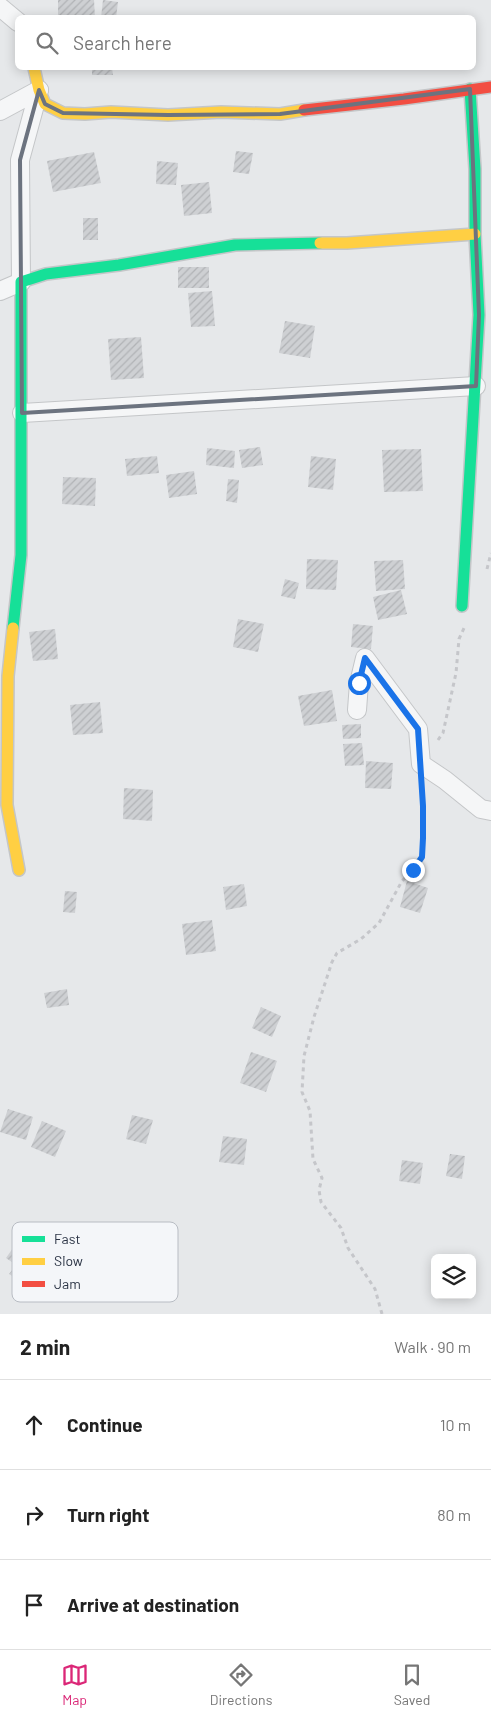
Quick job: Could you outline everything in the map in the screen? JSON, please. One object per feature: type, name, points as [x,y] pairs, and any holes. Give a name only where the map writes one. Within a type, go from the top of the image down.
[{"type":"street","points":[[0,7],[15,20]]},
{"type":"street","points":[[34,70],[39,90],[45,104],[63,113],[85,114],[111,112],[168,115],[221,112],[280,114],[319,107],[404,99],[491,87]]},
{"type":"street","points":[[462,606],[479,315],[475,234],[475,169],[470,89]]},
{"type":"street","points":[[0,111],[39,90]]},
{"type":"street","points":[[19,870],[7,805],[6,721],[8,676],[21,555],[20,160],[39,90]]},
{"type":"street","points":[[0,290],[46,274],[119,265],[144,259],[235,246],[281,243],[347,243],[475,234]]},
{"type":"street","points":[[22,413],[476,386]]},
{"type":"street","points":[[356,710],[359,683],[365,658],[418,729],[421,764],[445,780],[481,809],[491,811]]},
{"type":"path","points":[[485,575],[491,553]]},
{"type":"path","points":[[438,740],[443,733],[450,704],[456,673],[459,640],[470,618]]},
{"type":"path","points":[[382,1314],[375,1289],[348,1248],[341,1228],[321,1202],[319,1190],[322,1178],[313,1159],[310,1111],[302,1092],[304,1056],[314,1017],[332,962],[337,953],[361,939],[379,922],[402,880],[413,870],[422,857],[423,806],[421,764]]},
{"type":"highlighted area","points":[[470,89],[479,315],[476,386],[22,413],[20,160],[39,90],[45,104],[63,113],[168,115],[280,114]]},
{"type":"building","points":[[58,0],[94,0],[95,15],[58,15]]},
{"type":"building","points":[[103,0],[118,2],[116,15],[101,15]]},
{"type":"building","points":[[92,70],[112,70],[113,75],[92,75]]},
{"type":"building","points":[[236,151],[253,153],[249,174],[233,172]]},
{"type":"building","points":[[94,152],[101,183],[53,192],[47,161]]},
{"type":"building","points":[[157,161],[178,163],[176,185],[156,184]]},
{"type":"building","points":[[209,182],[212,213],[184,216],[181,185]]},
{"type":"building","points":[[83,218],[98,218],[98,240],[83,240]]},
{"type":"building","points":[[178,267],[209,267],[209,288],[178,288]]},
{"type":"building","points":[[212,291],[215,326],[191,327],[188,293]]},
{"type":"building","points":[[285,321],[315,326],[310,358],[279,353]]},
{"type":"building","points":[[141,337],[144,378],[111,380],[108,339]]},
{"type":"building","points":[[260,447],[263,465],[242,468],[239,450]]},
{"type":"building","points":[[207,448],[235,451],[234,468],[206,465]]},
{"type":"building","points":[[421,449],[423,491],[384,492],[382,450]]},
{"type":"building","points":[[157,456],[159,473],[127,476],[125,459]]},
{"type":"building","points":[[311,456],[336,459],[333,490],[308,487]]},
{"type":"building","points":[[194,471],[197,494],[169,498],[166,475]]},
{"type":"building","points":[[63,477],[96,478],[95,506],[62,504]]},
{"type":"building","points":[[228,479],[239,480],[237,503],[226,501]]},
{"type":"building","points":[[307,559],[338,560],[336,590],[306,589]]},
{"type":"building","points":[[403,560],[405,589],[376,591],[374,561]]},
{"type":"building","points":[[285,579],[299,583],[295,599],[281,596]]},
{"type":"building","points":[[401,590],[407,614],[378,620],[373,597]]},
{"type":"building","points":[[238,619],[264,624],[258,652],[233,647]]},
{"type":"building","points":[[353,624],[373,626],[371,649],[351,647]]},
{"type":"building","points":[[55,629],[58,659],[33,661],[29,632]]},
{"type":"building","points":[[332,690],[337,721],[304,726],[298,696]]},
{"type":"building","points":[[100,702],[103,733],[73,735],[70,705]]},
{"type":"building","points":[[361,724],[361,738],[343,739],[342,725]]},
{"type":"building","points":[[362,743],[364,765],[345,766],[343,744]]},
{"type":"building","points":[[366,761],[393,763],[391,789],[365,788]]},
{"type":"building","points":[[124,788],[153,790],[152,821],[123,819]]},
{"type":"building","points":[[407,881],[428,888],[420,913],[400,907]]},
{"type":"building","points":[[244,884],[247,906],[226,910],[223,887]]},
{"type":"building","points":[[65,891],[77,892],[75,913],[63,912]]},
{"type":"building","points":[[212,920],[216,951],[186,955],[182,924]]},
{"type":"building","points":[[67,989],[69,1005],[47,1008],[44,993]]},
{"type":"building","points":[[261,1007],[281,1016],[272,1037],[252,1028]]},
{"type":"building","points":[[251,1052],[277,1061],[266,1092],[240,1083]]},
{"type":"building","points":[[8,1109],[33,1117],[26,1140],[0,1132]]},
{"type":"building","points":[[132,1115],[153,1120],[146,1144],[126,1139]]},
{"type":"building","points":[[42,1121],[66,1131],[55,1157],[31,1147]]},
{"type":"building","points":[[223,1136],[247,1139],[244,1165],[219,1162]]},
{"type":"building","points":[[450,1154],[465,1156],[462,1179],[446,1176]]},
{"type":"building","points":[[402,1160],[423,1163],[420,1184],[399,1181]]},
{"type":"building","points":[[12,1249],[12,1262],[6,1258]]},
{"type":"traffic: fast","points":[[462,606],[479,315],[475,234],[475,169],[470,89]]},
{"type":"traffic: fast","points":[[13,628],[21,555],[21,282],[46,274],[119,265],[235,245],[320,243]]},
{"type":"traffic: slow","points":[[34,70],[39,90],[45,104],[63,113],[111,112],[168,115],[221,112],[280,114],[304,110]]},
{"type":"traffic: slow","points":[[320,243],[347,243],[475,234]]},
{"type":"traffic: slow","points":[[13,628],[8,676],[7,805],[19,870]]},
{"type":"traffic: jam","points":[[304,110],[491,87]]},
{"type":"route","points":[[359,683],[365,658],[418,729],[423,838],[422,857],[413,870]]}]
